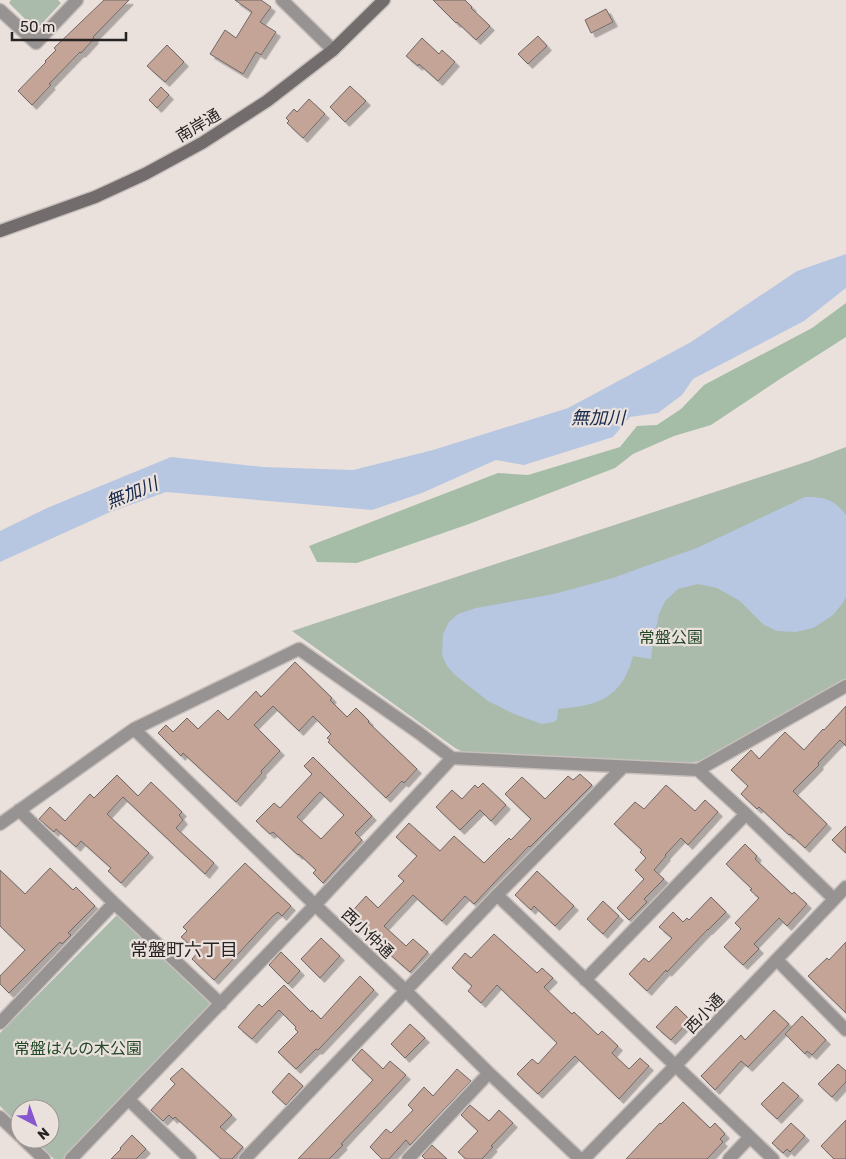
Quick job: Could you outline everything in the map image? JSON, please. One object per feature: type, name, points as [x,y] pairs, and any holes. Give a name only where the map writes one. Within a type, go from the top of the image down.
[{"type":"main road","name":"南岸通","points":[[0,231],[95,197],[145,174],[202,143],[267,101],[333,50],[384,0]]},
{"type":"street","points":[[0,10],[36,43],[77,0]]},
{"type":"street","points":[[282,0],[333,50]]},
{"type":"street","points":[[0,824],[134,729],[299,649],[452,758],[698,770],[846,686]]},
{"type":"street","name":"西小仲通","points":[[134,729],[580,1159]]},
{"type":"street","points":[[71,1159],[221,1004],[452,758]]},
{"type":"street","points":[[245,1159],[497,895],[623,767]]},
{"type":"street","points":[[698,770],[834,899]]},
{"type":"street","points":[[19,810],[221,1004]]},
{"type":"street","points":[[585,980],[746,814]]},
{"type":"street","name":"西小通","points":[[584,1159],[846,887]]},
{"type":"street","points":[[497,895],[773,1159]]},
{"type":"street","points":[[0,1023],[114,903]]},
{"type":"street","points":[[777,960],[846,1030]]},
{"type":"street","points":[[408,1159],[490,1074]]},
{"type":"street","points":[[129,1100],[190,1159]]},
{"type":"street","points":[[0,1117],[10,1126]]},
{"type":"street","points":[[729,1159],[750,1137]]},
{"type":"street","points":[[34,1149],[44,1159]]},
{"type":"green space","points":[[11,0],[58,0],[61,3],[36,30],[9,3]]},
{"type":"green space","points":[[846,303],[846,337],[711,425],[674,436],[633,454],[615,468],[469,524],[357,563],[317,562],[309,546],[498,473],[528,475],[620,447],[637,426],[657,425],[681,409],[704,385],[812,328]]},
{"type":"green space","name":"常盤公園","points":[[846,447],[846,681],[705,760],[690,763],[465,753],[455,748],[292,631],[809,461]]},
{"type":"green space","name":"常盤はんの木公園","points":[[117,915],[213,1003],[63,1159],[54,1159],[44,1149],[60,1149],[60,1099],[10,1099],[10,1116],[0,1106],[0,1033]]},
{"type":"water","name":"無加川","points":[[846,254],[846,288],[804,321],[693,379],[682,395],[658,413],[630,417],[613,437],[524,465],[496,460],[422,493],[372,510],[166,492],[108,513],[0,562],[0,531],[47,508],[171,457],[263,467],[353,470],[433,450],[568,408],[691,342],[797,271]]},
{"type":"water","points":[[805,497],[833,502],[846,515],[846,597],[833,615],[813,628],[796,632],[777,631],[764,625],[740,601],[717,588],[698,584],[678,589],[665,601],[659,614],[651,659],[633,656],[622,682],[606,697],[585,705],[558,709],[557,720],[542,724],[514,714],[488,701],[455,675],[447,666],[442,655],[443,634],[449,622],[458,614],[476,608],[554,594],[613,578],[697,548]]},
{"type":"building","points":[[104,0],[129,0],[93,37],[94,39],[81,53],[49,84],[51,85],[32,105],[18,91],[46,62],[56,50],[54,48]]},
{"type":"building","points":[[235,0],[261,0],[271,7],[260,22],[276,32],[261,55],[256,52],[243,74],[210,54],[225,30],[236,38],[252,12]]},
{"type":"building","points":[[433,0],[465,0],[490,26],[476,40]]},
{"type":"building","points":[[606,9],[613,22],[591,33],[585,20]]},
{"type":"building","points":[[538,36],[547,46],[528,64],[518,54]]},
{"type":"building","points":[[422,38],[439,54],[442,50],[455,62],[438,81],[419,64],[418,66],[406,56]]},
{"type":"building","points":[[167,45],[184,62],[165,82],[147,66]]},
{"type":"building","points":[[350,86],[366,101],[345,122],[330,107]]},
{"type":"building","points":[[161,87],[169,95],[157,108],[149,100]]},
{"type":"building","points":[[309,99],[325,114],[303,138],[287,123],[289,121],[286,118],[294,109],[297,112]]},
{"type":"building","points":[[295,662],[332,698],[330,700],[347,717],[356,708],[417,769],[386,798],[328,742],[330,740],[327,738],[331,734],[313,716],[299,731],[273,706],[254,725],[280,751],[236,802],[183,753],[181,756],[158,733],[166,725],[173,732],[187,718],[198,729],[218,710],[228,720],[256,691],[261,697]]},
{"type":"building","points":[[846,706],[846,746],[840,740],[793,791],[827,824],[805,848],[759,807],[757,809],[741,794],[748,786],[731,770],[751,750],[759,759],[785,732],[804,750]]},
{"type":"building","points":[[313,757],[372,816],[355,833],[362,840],[323,883],[313,873],[316,870],[299,854],[273,832],[270,834],[256,821],[274,803],[280,808],[312,774],[304,766]],"holes":[[[320,792],[344,815],[321,839],[297,817]]]},
{"type":"building","points":[[580,774],[592,785],[529,846],[474,904],[465,896],[442,921],[413,895],[384,926],[406,946],[413,939],[428,952],[410,972],[347,917],[366,896],[378,908],[404,881],[398,876],[417,856],[396,837],[409,823],[440,851],[454,836],[484,863],[509,838],[511,840],[531,819],[505,794],[522,777],[545,799],[568,776],[573,780]]},
{"type":"building","points":[[117,775],[138,796],[151,782],[182,812],[179,815],[183,820],[176,828],[214,863],[205,874],[123,797],[107,814],[149,853],[121,883],[108,871],[111,868],[81,841],[76,847],[56,829],[54,832],[39,819],[50,807],[65,821],[90,794],[94,798]]},
{"type":"building","points":[[483,783],[506,805],[491,821],[480,810],[460,830],[436,807],[452,790],[462,799],[475,785],[478,788]]},
{"type":"building","points":[[666,785],[695,811],[705,800],[718,812],[688,845],[681,838],[665,855],[654,870],[664,879],[644,899],[647,902],[629,920],[617,908],[644,879],[635,870],[646,858],[640,852],[642,850],[614,824],[635,802],[644,809]]},
{"type":"building","points":[[846,826],[846,853],[832,840]]},
{"type":"building","points":[[745,844],[757,856],[755,859],[792,894],[794,892],[807,904],[787,926],[779,918],[754,944],[759,949],[743,965],[724,947],[741,929],[735,923],[759,898],[726,864]]},
{"type":"building","points":[[245,863],[291,906],[282,916],[278,912],[273,916],[214,980],[192,959],[198,952],[181,937],[187,931],[183,927]]},
{"type":"building","points":[[50,868],[73,890],[76,887],[95,906],[68,933],[71,935],[62,944],[60,942],[9,993],[0,984],[0,976],[25,950],[0,926],[0,870],[25,894]]},
{"type":"building","points":[[537,871],[574,906],[555,926],[534,906],[531,910],[515,895]]},
{"type":"building","points":[[711,897],[726,912],[647,991],[629,974],[644,958],[649,962],[672,938],[659,927],[673,912],[683,922],[687,918],[689,920]]},
{"type":"building","points":[[603,901],[619,916],[603,934],[587,919]]},
{"type":"building","points":[[494,934],[537,973],[542,968],[553,978],[544,987],[572,1014],[574,1012],[598,1035],[602,1031],[618,1046],[612,1053],[629,1069],[640,1058],[649,1066],[619,1099],[575,1056],[538,1094],[517,1074],[532,1059],[538,1064],[557,1043],[497,985],[481,1003],[468,991],[472,986],[452,968],[465,953],[471,958]]},
{"type":"building","points":[[321,938],[340,956],[320,978],[301,959]]},
{"type":"building","points":[[846,942],[846,1013],[808,976],[827,958],[829,960]]},
{"type":"building","points":[[281,952],[300,971],[288,984],[269,965]]},
{"type":"building","points":[[360,976],[374,990],[318,1050],[316,1049],[296,1069],[278,1052],[298,1032],[295,1029],[296,1027],[279,1010],[252,1039],[238,1027],[259,1004],[262,1007],[284,985],[311,1012],[312,1010],[321,1019]]},
{"type":"building","points":[[676,1006],[690,1020],[671,1040],[656,1027]]},
{"type":"building","points":[[774,1010],[789,1024],[748,1067],[741,1061],[715,1090],[701,1076],[741,1035],[745,1040]]},
{"type":"building","points":[[802,1016],[826,1040],[812,1055],[807,1051],[805,1054],[785,1034]]},
{"type":"building","points":[[410,1024],[425,1038],[405,1058],[391,1044]]},
{"type":"building","points":[[362,1049],[383,1069],[390,1061],[406,1075],[329,1159],[298,1159],[373,1080],[352,1060]]},
{"type":"building","points":[[838,1064],[846,1071],[846,1082],[832,1097],[818,1084]]},
{"type":"building","points":[[182,1068],[232,1115],[220,1127],[243,1147],[232,1159],[221,1159],[175,1117],[173,1119],[169,1115],[163,1121],[151,1110],[175,1084],[170,1079]]},
{"type":"building","points":[[457,1069],[471,1081],[410,1145],[406,1140],[389,1159],[382,1159],[370,1147],[386,1129],[391,1133],[413,1110],[408,1105],[424,1087],[433,1096]]},
{"type":"building","points":[[289,1073],[303,1086],[286,1105],[272,1092]]},
{"type":"building","points":[[783,1082],[799,1096],[777,1119],[761,1104]]},
{"type":"building","points":[[683,1102],[710,1128],[715,1123],[725,1134],[720,1139],[723,1142],[707,1159],[626,1159],[660,1123]]},
{"type":"building","points":[[470,1105],[489,1121],[499,1110],[513,1123],[491,1146],[493,1147],[482,1159],[466,1159],[458,1152],[478,1131],[461,1115]]},
{"type":"building","points":[[846,1120],[846,1159],[834,1159],[821,1146]]},
{"type":"building","points":[[791,1123],[805,1136],[790,1152],[787,1149],[783,1153],[772,1143]]},
{"type":"building","points":[[132,1135],[146,1149],[136,1159],[111,1159],[121,1149]]},
{"type":"building","points":[[432,1145],[447,1159],[425,1159],[422,1156]]},
{"type":"district","name":"常盤町六丁目","points":[[184,950]]}]
